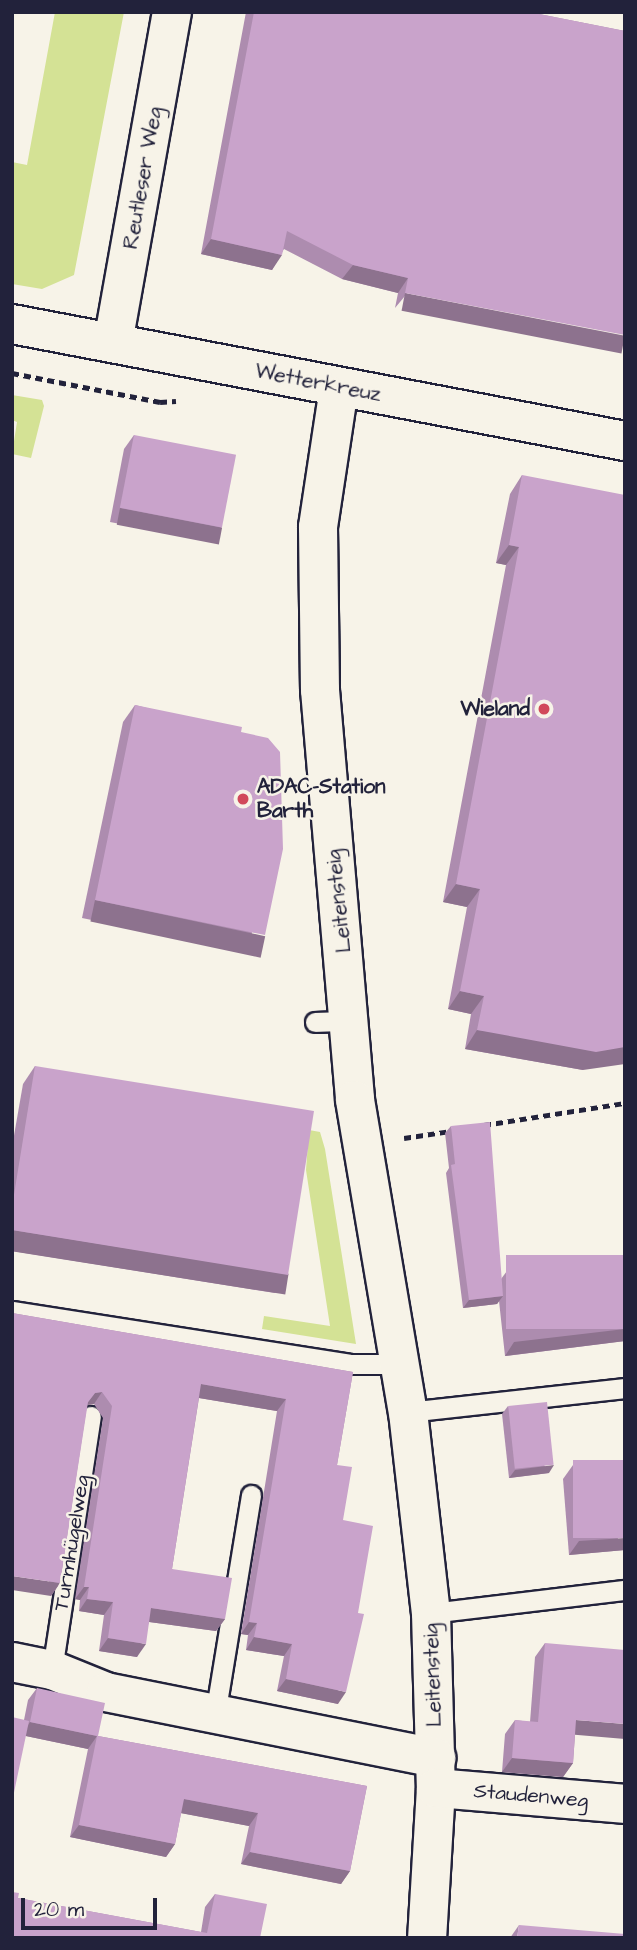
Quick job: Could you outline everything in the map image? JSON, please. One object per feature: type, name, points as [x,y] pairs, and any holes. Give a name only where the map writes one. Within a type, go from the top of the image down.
[{"type":"street","name":"Reutleser Weg","points":[[113,343],[173,12]]},
{"type":"street","name":"Wetterkreuz","points":[[12,324],[625,441]]},
{"type":"street","name":"Leitensteig","points":[[339,388],[318,527],[320,690],[333,1022],[362,1145],[408,1412],[430,1612],[436,1773],[426,1938]]},
{"type":"street","points":[[12,1662],[52,1670],[106,1692],[215,1715],[436,1773]]},
{"type":"street","name":"Staudenweg","points":[[436,1773],[625,1804]]},
{"type":"lane","points":[[12,1311],[349,1364],[399,1364]]},
{"type":"lane","points":[[408,1412],[625,1388]]},
{"type":"lane","name":"Turmhügelweg","points":[[52,1670],[91,1416]]},
{"type":"lane","points":[[215,1715],[251,1495]]},
{"type":"lane","points":[[430,1612],[625,1590]]},
{"type":"path","points":[[480,1126],[625,1103]]},
{"type":"path","points":[[362,1145],[454,1130]]},
{"type":"green space","points":[[55,12],[124,12],[74,275],[42,289],[12,284],[12,162],[27,165]]},
{"type":"green space","points":[[12,395],[42,400],[44,406],[31,458],[12,454],[17,422],[12,420]]},
{"type":"green space","points":[[309,1130],[320,1132],[325,1149],[356,1344],[262,1329],[264,1316],[330,1326],[306,1170]]},
{"type":"building","points":[[254,12],[529,12],[625,31],[625,335],[405,293],[408,278],[353,265],[287,231],[282,255],[211,239]]},
{"type":"building","points":[[134,435],[236,455],[222,527],[120,508]]},
{"type":"building","name":"Wieland","points":[[522,475],[625,495],[625,1047],[596,1052],[477,1030],[484,996],[460,991],[480,889],[456,884],[519,547],[509,545]]},
{"type":"building","points":[[135,705],[242,727],[241,732],[268,738],[280,752],[283,849],[265,935],[95,900]]},
{"type":"building","points":[[35,1066],[314,1111],[288,1275],[12,1230],[12,1207]]},
{"type":"building","points":[[490,1122],[503,1296],[469,1300],[451,1165],[455,1164],[451,1126]]},
{"type":"building","points":[[506,1255],[625,1255],[625,1329],[506,1329]]},
{"type":"building","points":[[12,1313],[353,1372],[337,1465],[352,1467],[343,1520],[373,1526],[358,1613],[364,1614],[346,1692],[286,1679],[292,1644],[254,1637],[257,1623],[249,1622],[286,1399],[201,1384],[172,1569],[232,1578],[225,1619],[151,1608],[146,1644],[108,1638],[113,1602],[87,1599],[89,1587],[84,1587],[112,1406],[102,1392],[95,1393],[88,1402],[60,1583],[12,1576]]},
{"type":"building","points":[[547,1402],[554,1465],[515,1469],[508,1406]]},
{"type":"building","points":[[573,1460],[625,1460],[625,1538],[573,1538]]},
{"type":"building","points":[[545,1643],[625,1650],[625,1724],[576,1720],[573,1763],[512,1758],[515,1720],[538,1722]]},
{"type":"building","points":[[37,1688],[105,1703],[98,1736],[367,1786],[350,1871],[250,1852],[258,1813],[184,1799],[175,1844],[79,1825],[97,1736],[30,1722]]},
{"type":"building","points":[[12,1717],[29,1721],[12,1802]]},
{"type":"building","points":[[12,1892],[19,1893],[18,1898],[207,1933],[215,1894],[267,1904],[260,1938],[12,1938]]},
{"type":"building","points":[[519,1925],[625,1934],[625,1938],[517,1938]]},
{"type":"place","name":"Wieland","points":[[544,709]]},
{"type":"place","name":"ADAC-Station Barth","points":[[243,799]]}]
